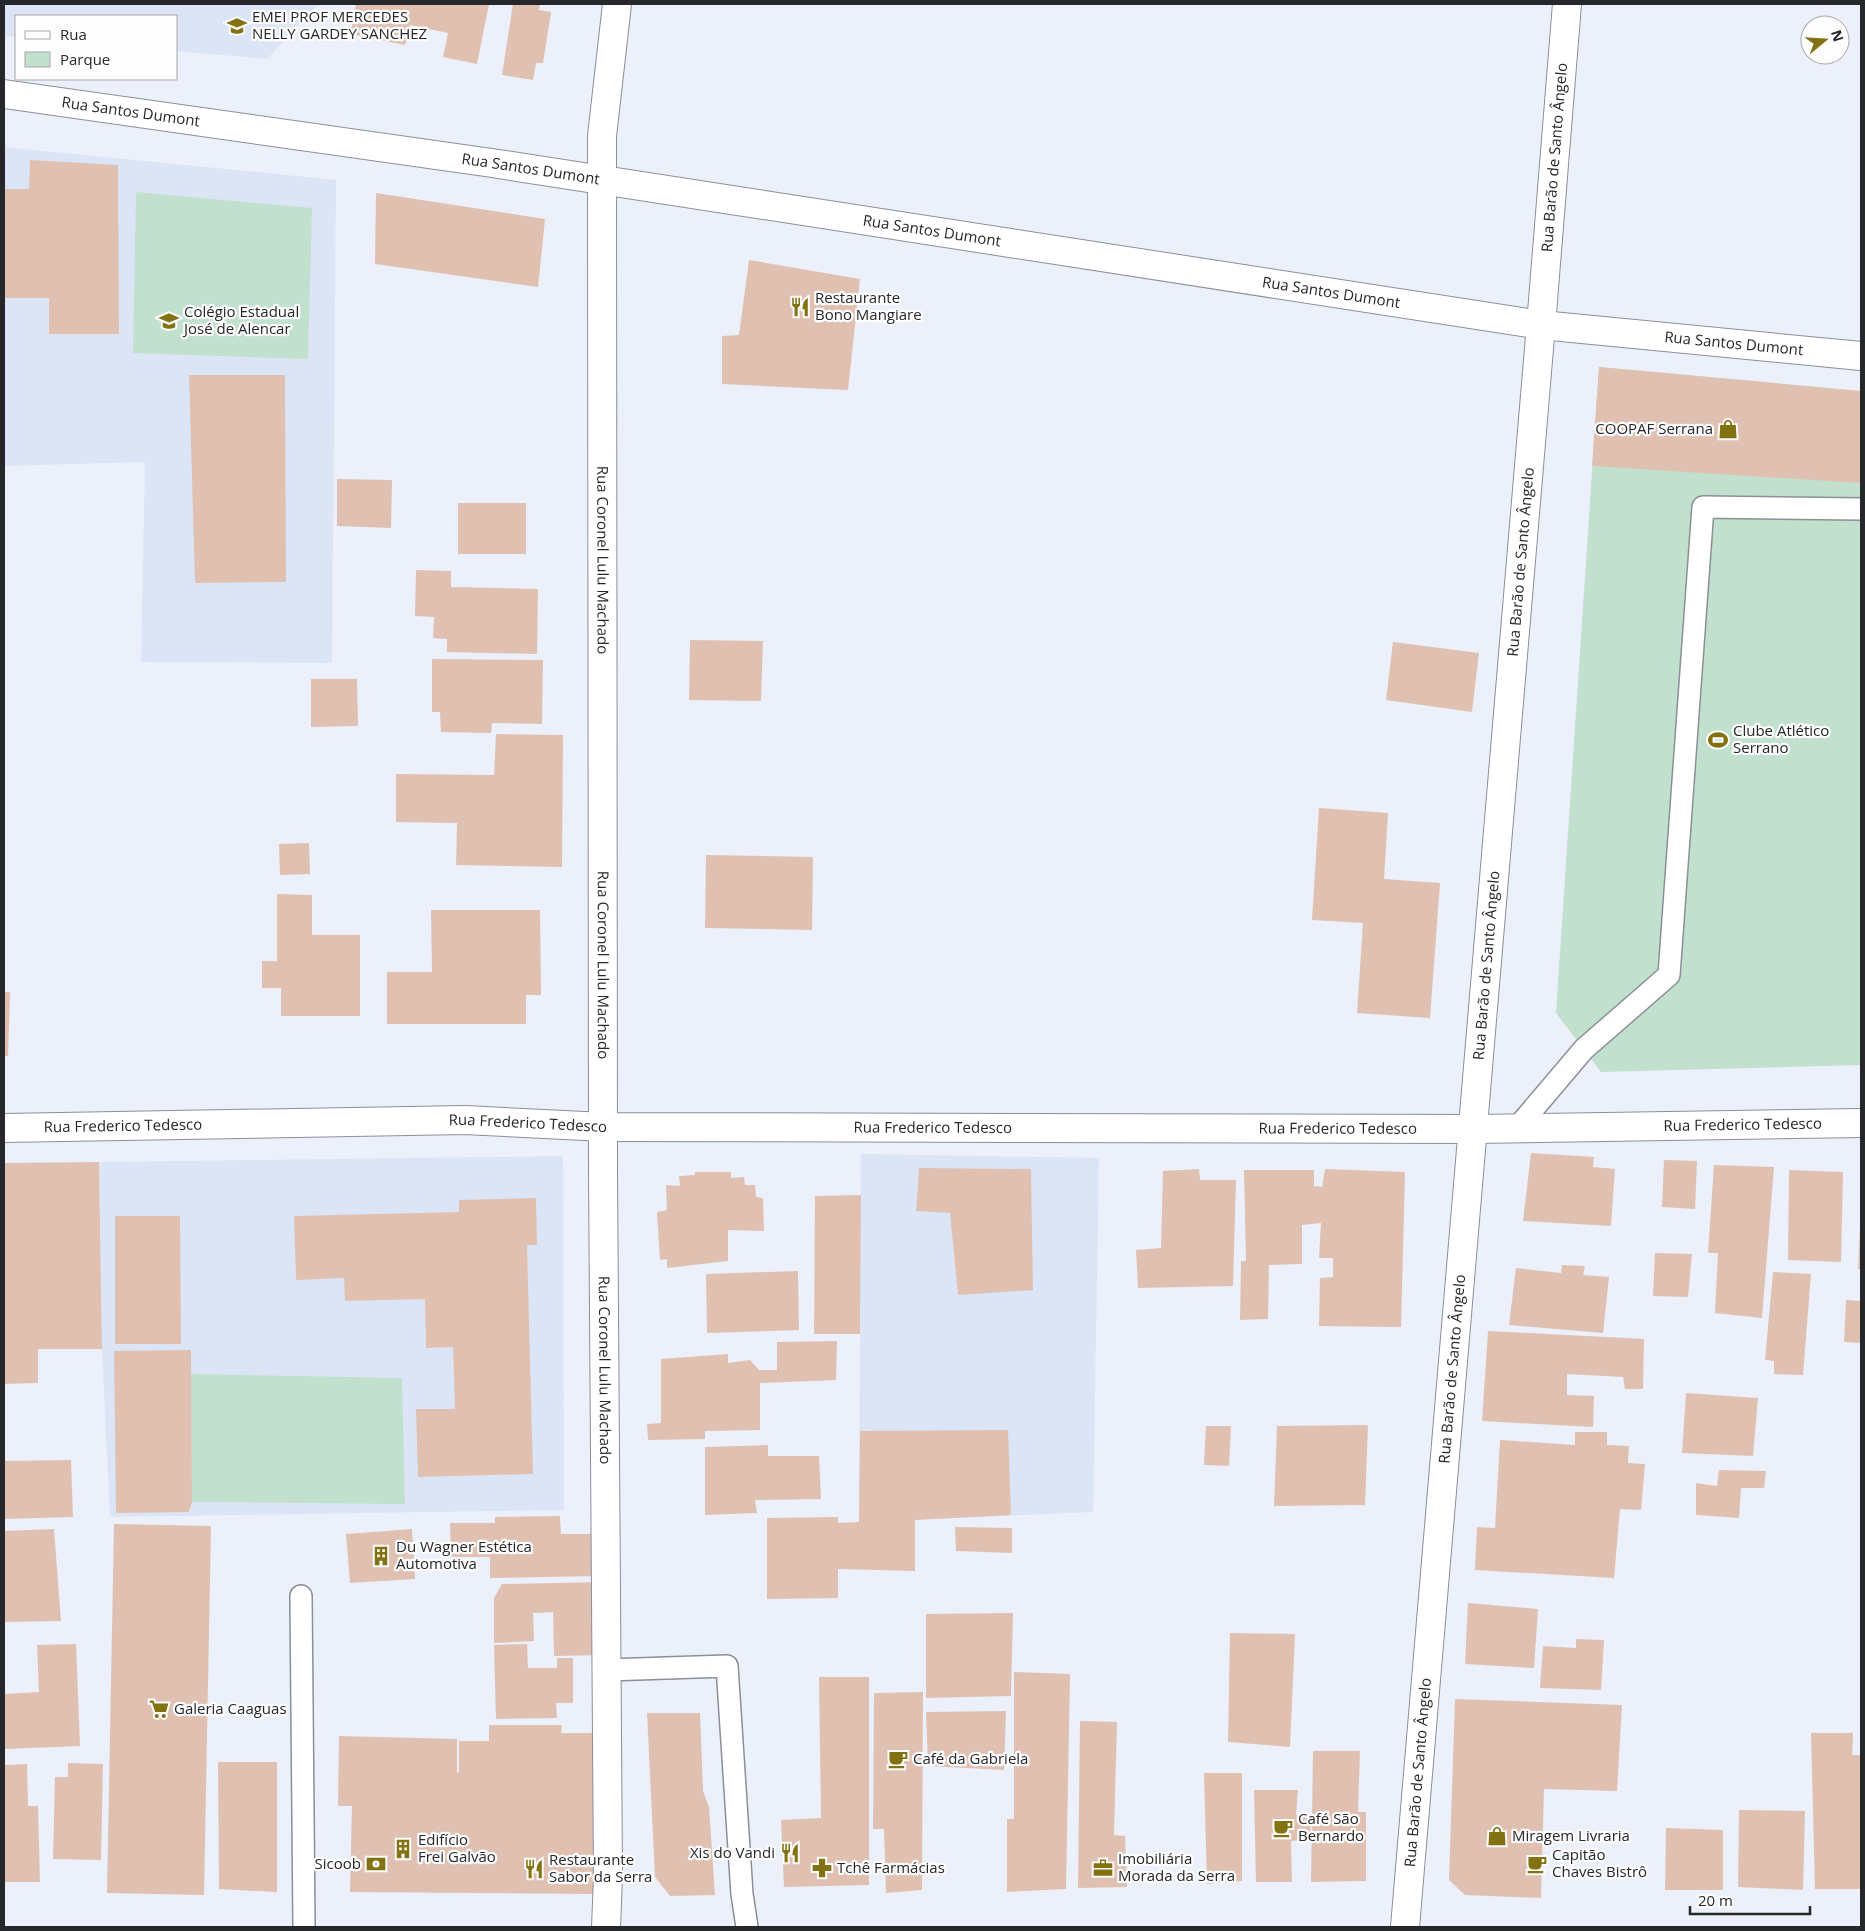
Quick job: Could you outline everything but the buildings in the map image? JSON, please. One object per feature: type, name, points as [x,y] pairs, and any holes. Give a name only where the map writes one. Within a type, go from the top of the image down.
[{"type":"street","name":"Rua Coronel Lulu Machado","points":[[606,1927],[608,1878],[602,136],[617,4]]},
{"type":"street","name":"Rua Barão de Santo Ângelo","points":[[1406,1927],[1567,4]]},
{"type":"street","name":"Rua Santos Dumont","points":[[4,94],[483,162],[1541,325],[1861,356]]},
{"type":"street","name":"Rua Frederico Tedesco","points":[[4,1128],[465,1120],[605,1127],[1474,1129],[1861,1123]]},
{"type":"lane","points":[[1517,1128],[1584,1049],[1669,975],[1703,507],[1861,509]]},
{"type":"lane","points":[[301,1596],[304,1927]]},
{"type":"lane","points":[[607,1670],[727,1666],[742,1884],[747,1927]]},
{"type":"shaded area","name":"EMEI PROF MERCEDES NELLY GARDEY SANCHEZ","points":[[4,4],[319,4],[267,59],[178,51],[178,15],[15,15],[15,37],[4,36]]},
{"type":"shaded area","name":"Colégio Estadual José de Alencar","points":[[4,147],[336,180],[332,663],[141,662],[145,462],[4,466]]},
{"type":"shaded area","points":[[861,1154],[1099,1158],[1093,1512],[859,1522]]},
{"type":"shaded area","points":[[563,1156],[564,1510],[110,1517],[102,1349],[99,1162]]},
{"type":"green space","points":[[136,192],[312,208],[308,359],[133,353]]},
{"type":"green space","name":"Clube Atlético Serrano","points":[[1599,367],[1861,391],[1861,1065],[1601,1072],[1556,1013]]},
{"type":"green space","points":[[191,1374],[402,1378],[405,1504],[192,1502]]},
{"type":"place","name":"EMEI PROF MERCEDES NELLY GARDEY SANCHEZ","points":[[237,26]]},
{"type":"place","name":"Restaurante Bono Mangiare","points":[[800,307]]},
{"type":"place","name":"Colégio Estadual José de Alencar","points":[[169,321]]},
{"type":"place","name":"COOPAF Serrana","points":[[1728,429]]},
{"type":"place","name":"Clube Atlético Serrano","points":[[1718,740]]},
{"type":"place","name":"Du Wagner Estética Automotiva","points":[[381,1556]]},
{"type":"place","name":"Galeria Caaguas","points":[[159,1709]]},
{"type":"place","name":"Café da Gabriela","points":[[898,1759]]},
{"type":"place","name":"Café São Bernardo","points":[[1283,1828]]},
{"type":"place","name":"Miragem Livraria","points":[[1497,1836]]},
{"type":"place","name":"Edifício Frei Galvão","points":[[403,1849]]},
{"type":"place","name":"Xis do Vandi","points":[[790,1853]]},
{"type":"place","name":"Sicoob","points":[[376,1864]]},
{"type":"place","name":"Capitão Chaves Bistrô","points":[[1537,1864]]},
{"type":"place","name":"Tchê Farmácias","points":[[822,1868]]},
{"type":"place","name":"Imobiliária Morada da Serra","points":[[1103,1868]]},
{"type":"place","name":"Restaurante Sabor da Serra","points":[[534,1869]]}]
